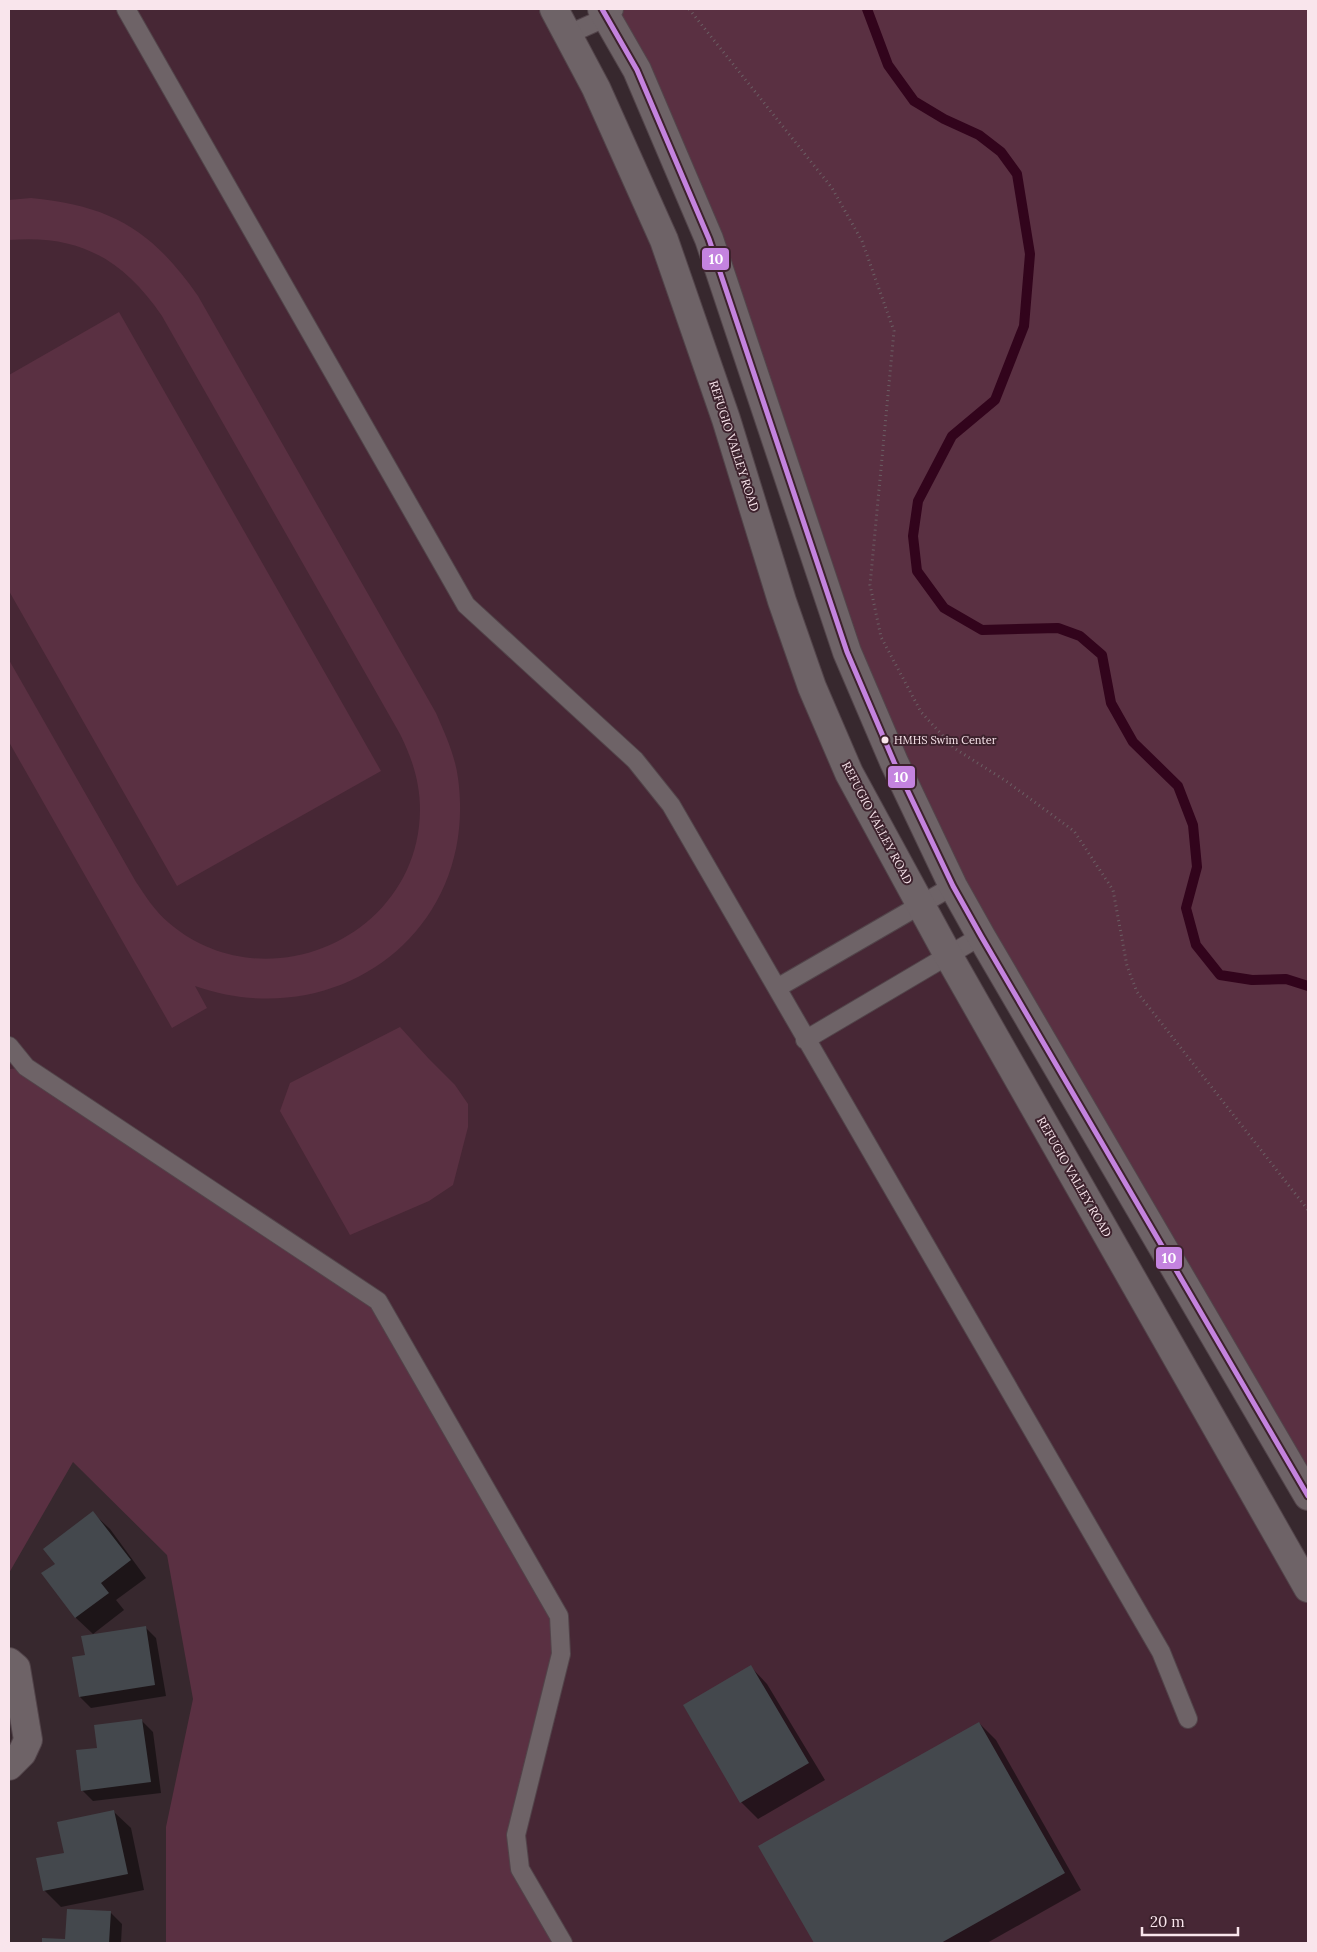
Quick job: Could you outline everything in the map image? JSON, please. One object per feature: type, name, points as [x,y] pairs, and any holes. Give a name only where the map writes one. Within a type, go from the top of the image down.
[{"type":"street","name":"REFUGIO VALLEY ROAD","points":[[554,9],[569,34],[596,88],[664,240],[726,419],[782,601],[812,688],[849,773],[948,955],[1308,1588]]},
{"type":"street","points":[[608,12],[637,70],[709,238],[847,652],[894,762],[954,886],[981,936],[1308,1496]]},
{"type":"street","points":[[9,1662],[16,1668],[28,1740],[22,1753],[9,1766]]},
{"type":"lane","points":[[126,9],[466,604],[635,760],[671,805],[805,1040],[1161,1652],[1188,1720]]},
{"type":"lane","points":[[569,34],[608,12]]},
{"type":"lane","points":[[777,988],[954,886]]},
{"type":"lane","points":[[805,1040],[981,936]]},
{"type":"lane","points":[[9,1046],[26,1067],[378,1301],[559,1616],[562,1654],[516,1835],[520,1869],[563,1943]]},
{"type":"path","points":[[689,9],[832,188],[862,241],[894,331],[870,585],[881,637],[921,712],[954,748],[1006,781],[1074,831],[1113,890],[1127,966],[1137,992],[1308,1210]]},
{"type":"shaded area","points":[[9,9],[554,9],[596,88],[812,688],[1308,1588],[1308,1943],[563,1943],[26,1067],[9,1069]]},
{"type":"shaded area","points":[[614,9],[1308,9],[1308,1496],[894,762]]},
{"type":"shaded area","points":[[31,198],[85,207],[128,225],[164,254],[181,273],[198,296],[436,713],[446,737],[455,761],[458,778],[459,833],[446,882],[422,924],[388,958],[347,983],[299,996],[248,998],[195,986],[207,1008],[172,1028],[9,742],[9,660],[143,893],[169,923],[207,947],[249,958],[290,957],[330,945],[365,923],[394,893],[413,855],[420,810],[419,790],[412,761],[400,734],[162,316],[131,279],[115,265],[97,254],[78,246],[57,241],[34,239],[9,240],[9,200]]},
{"type":"shaded area","points":[[119,312],[381,771],[177,886],[9,591],[9,375]]},
{"type":"shaded area","points":[[400,1027],[455,1085],[468,1104],[468,1127],[453,1185],[429,1201],[350,1235],[280,1111],[290,1083]]},
{"type":"shaded area","points":[[26,1067],[378,1301],[559,1616],[561,1654],[516,1835],[520,1869],[563,1943],[166,1943],[166,1827],[193,1699],[167,1555],[73,1462],[9,1573],[9,1069]]},
{"type":"building","points":[[93,1511],[131,1560],[101,1583],[109,1593],[75,1618],[41,1573],[55,1564],[43,1549]]},
{"type":"building","points":[[146,1626],[155,1685],[79,1697],[72,1657],[85,1655],[81,1636]]},
{"type":"building","points":[[751,1665],[809,1763],[740,1803],[683,1705]]},
{"type":"building","points":[[142,1719],[151,1782],[81,1791],[76,1750],[97,1748],[94,1725]]},
{"type":"building","points":[[979,1722],[1065,1873],[941,1943],[814,1943],[758,1846]]},
{"type":"building","points":[[114,1810],[128,1874],[43,1891],[36,1858],[64,1853],[57,1822]]},
{"type":"building","points":[[67,1909],[111,1911],[109,1943],[42,1943],[42,1938],[65,1939]]},
{"type":"waterway","points":[[867,9],[888,65],[914,101],[944,119],[979,135],[1001,152],[1017,174],[1030,254],[1024,326],[995,400],[952,436],[918,501],[913,536],[917,571],[944,608],[982,630],[1058,628],[1080,636],[1102,655],[1111,703],[1133,742],[1178,786],[1193,825],[1197,867],[1186,908],[1196,945],[1220,975],[1252,980],[1286,979],[1308,986]]},
{"type":"transit line","name":"10","points":[[602,9],[637,70],[709,239],[847,652],[894,762],[953,886],[981,936],[1308,1496]]},
{"type":"place","name":"HMHS Swim Center","points":[[885,740]]}]
